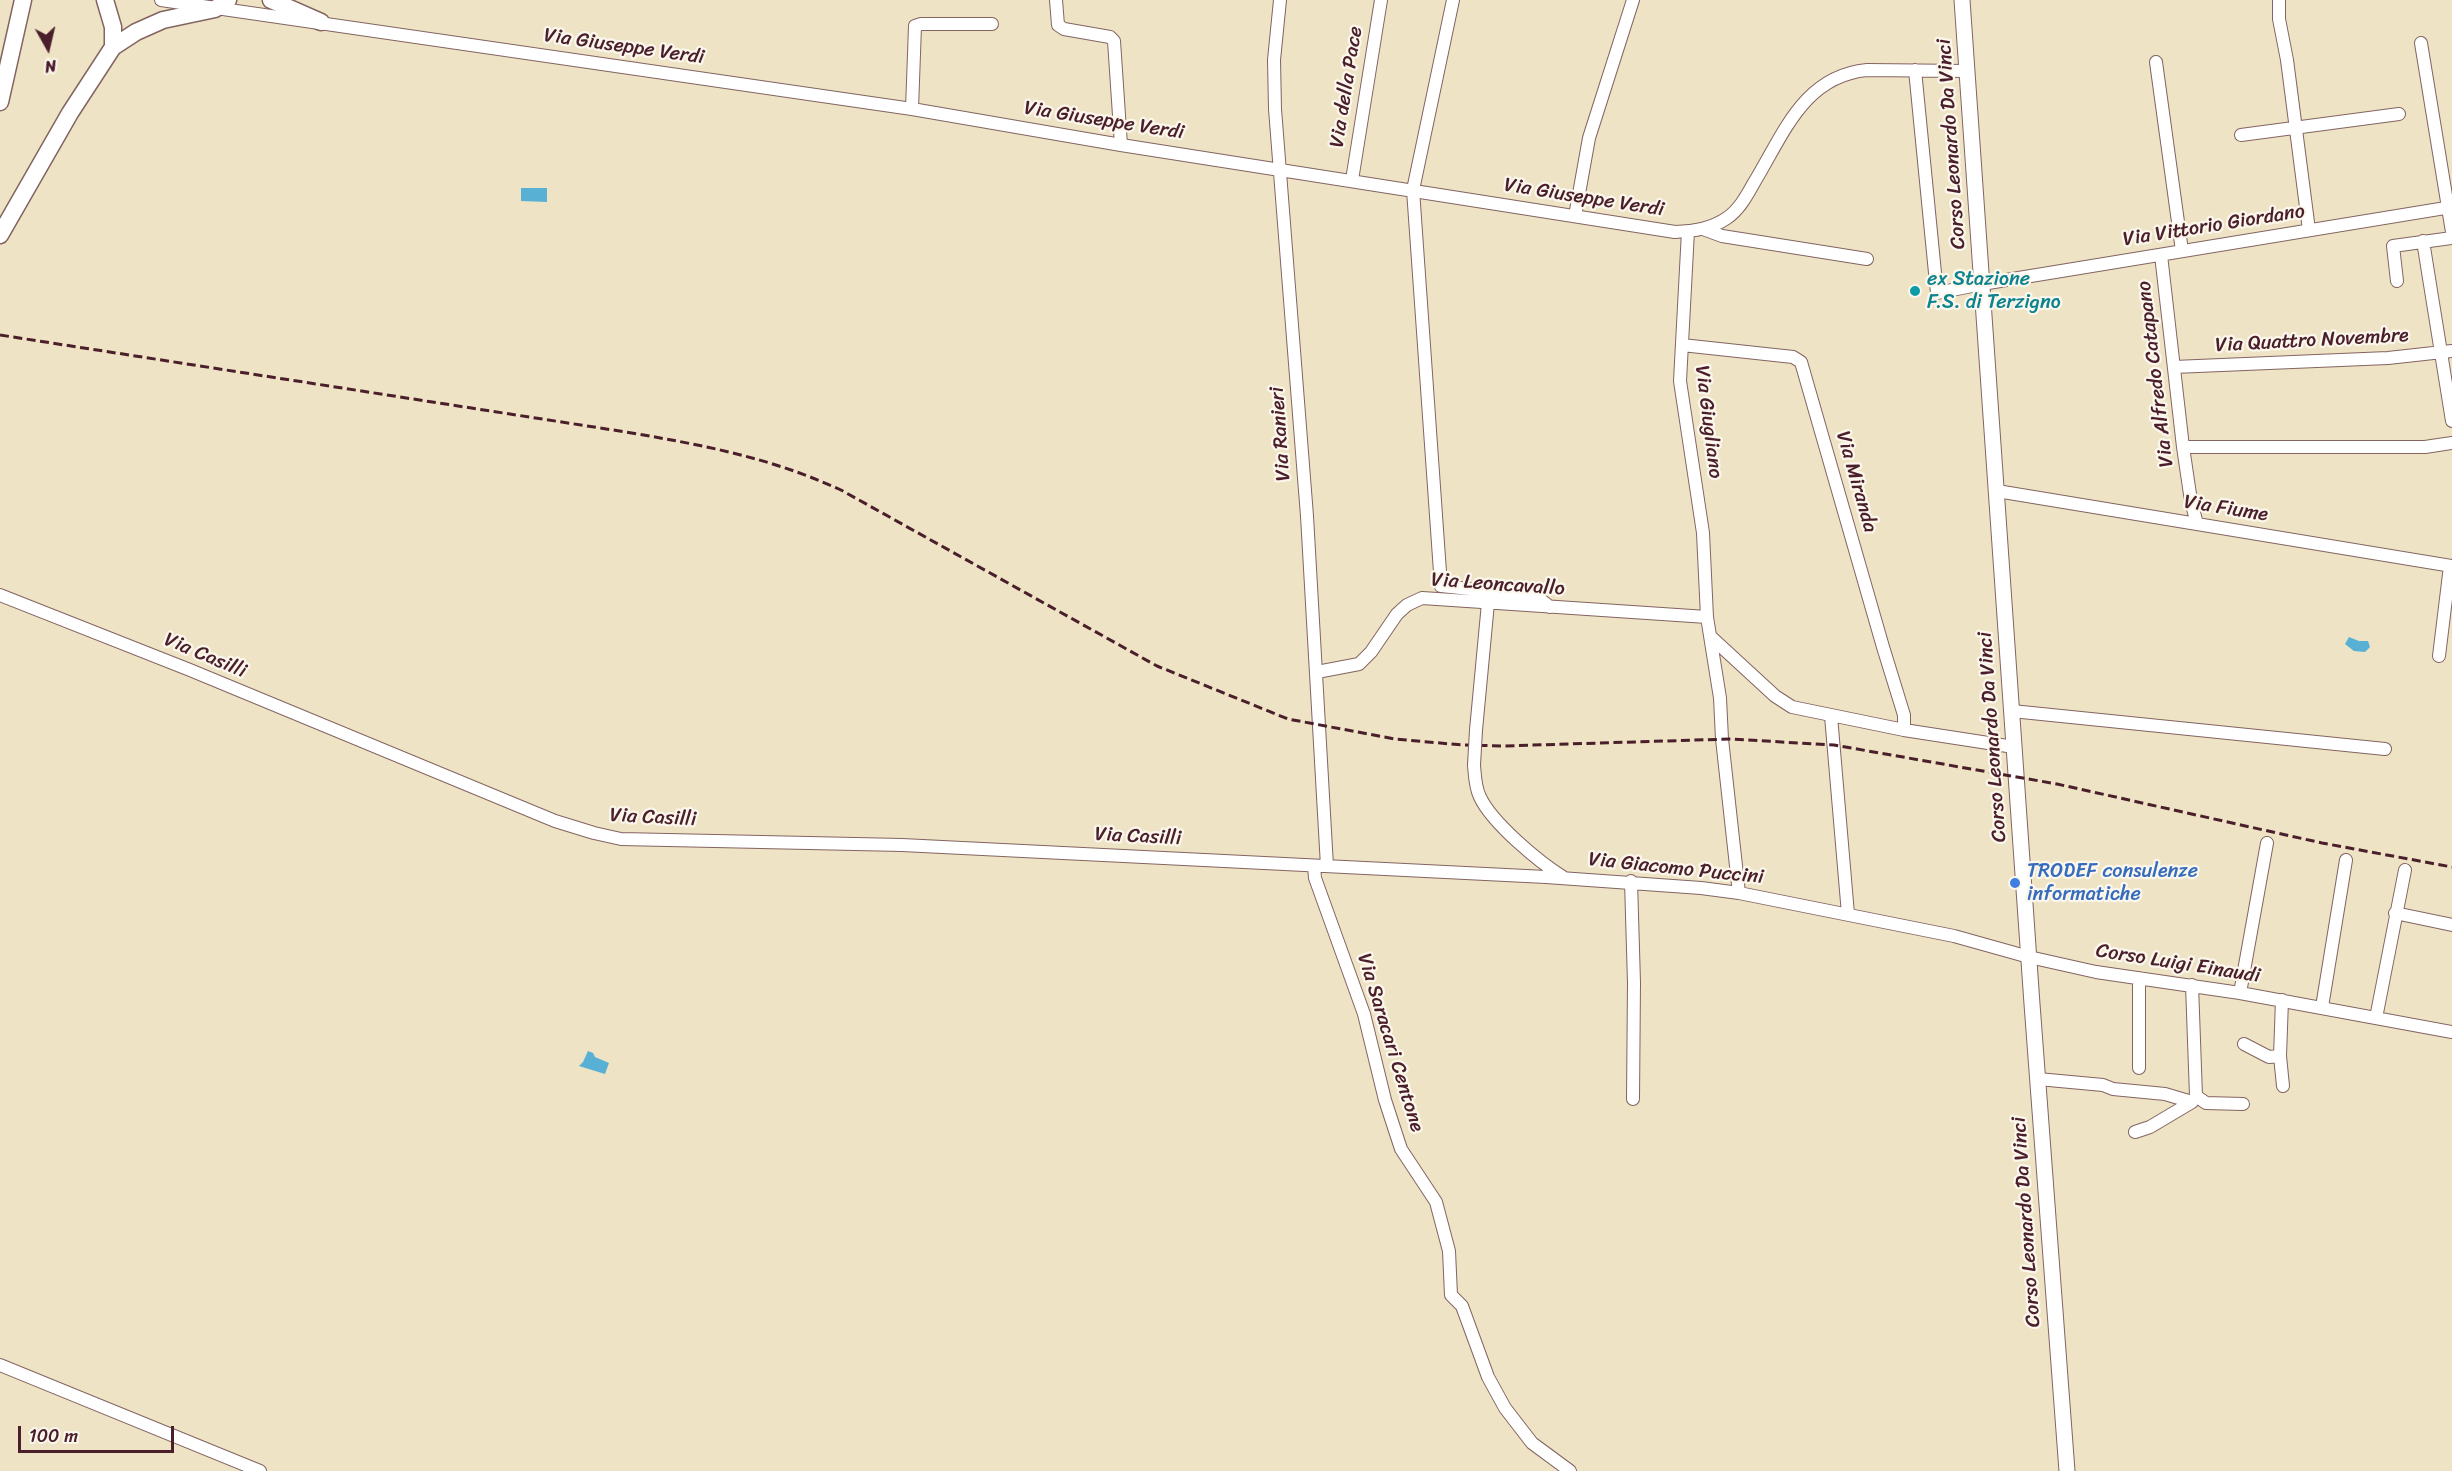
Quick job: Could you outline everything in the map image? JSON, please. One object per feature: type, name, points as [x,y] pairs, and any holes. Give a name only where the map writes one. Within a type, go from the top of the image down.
[{"type":"highway","points":[[0,102],[22,0]]},
{"type":"highway","points":[[105,0],[113,27],[113,46]]},
{"type":"highway","points":[[271,0],[321,22]]},
{"type":"highway","points":[[0,235],[70,113],[113,46],[136,32],[163,20],[221,4]]},
{"type":"main road","name":"Corso Leonardo Da Vinci","points":[[1962,0],[2037,1079],[2067,1471]]},
{"type":"street","name":"Via Giuseppe Verdi","points":[[161,0],[221,4],[321,22],[912,109],[1122,145],[1675,232],[1703,229],[1721,222],[1739,208],[1803,102],[1833,78],[1852,72],[1968,71]]},
{"type":"street","points":[[1056,0],[1058,25],[1064,29],[1110,37],[1114,41],[1122,145]]},
{"type":"street","name":"Via Ranieri","points":[[1280,0],[1274,60],[1317,672],[1327,866]]},
{"type":"street","name":"Via della Pace","points":[[1352,180],[1381,0]]},
{"type":"street","points":[[1453,0],[1413,190],[1441,586],[1536,596],[1550,607]]},
{"type":"street","points":[[1575,216],[1589,138],[1632,0]]},
{"type":"street","points":[[2279,0],[2279,19],[2288,60],[2309,230]]},
{"type":"street","points":[[912,109],[915,26],[921,24],[992,24]]},
{"type":"street","points":[[2421,43],[2450,207],[2452,232]]},
{"type":"street","points":[[2156,62],[2182,251]]},
{"type":"street","name":"Via Vittorio Giordano","points":[[1915,70],[1937,293],[2450,207]]},
{"type":"street","points":[[2241,135],[2399,114]]},
{"type":"street","points":[[1703,229],[1722,236],[1867,259]]},
{"type":"street","name":"Via Giugliano","points":[[1688,231],[1680,381],[1703,533],[1707,617],[1712,638],[1739,893]]},
{"type":"street","points":[[2397,281],[2393,246],[2452,238]]},
{"type":"street","points":[[2423,241],[2446,352],[2452,421]]},
{"type":"street","name":"Via Alfredo Catapano","points":[[2161,255],[2183,447],[2198,524]]},
{"type":"street","name":"Via Miranda","points":[[1682,345],[1793,357],[1801,362],[1882,647],[1904,715],[1904,730]]},
{"type":"street","name":"Via Quattro Novembre","points":[[2174,367],[2388,358],[2446,352]]},
{"type":"street","points":[[2183,447],[2425,447],[2452,443]]},
{"type":"street","name":"Via Fiume","points":[[1997,491],[2451,566],[2439,656]]},
{"type":"street","name":"Via Casilli","points":[[0,595],[190,670],[555,821],[594,833],[621,838],[902,845],[1314,866]]},
{"type":"street","name":"Via Leoncavallo","points":[[1317,672],[1359,664],[1371,652],[1397,614],[1422,598],[1707,617]]},
{"type":"street","points":[[1488,603],[1474,765],[1480,797],[1492,816],[1548,868],[1564,878]]},
{"type":"street","points":[[1712,638],[1782,701],[1804,711],[1904,730],[2014,747]]},
{"type":"street","points":[[2012,711],[2385,749]]},
{"type":"street","points":[[1831,716],[1848,914]]},
{"type":"street","points":[[2240,993],[2267,843]]},
{"type":"street","points":[[2322,1007],[2346,860]]},
{"type":"street","name":"Via Giacomo Puccini","points":[[1314,866],[1631,882],[1739,893],[1954,936],[2029,957]]},
{"type":"street","name":"Via Saracari Centone","points":[[1314,866],[1315,878],[1364,1014],[1385,1100],[1401,1149],[1436,1202],[1449,1251],[1450,1295],[1462,1306],[1488,1377],[1505,1408],[1532,1443],[1570,1471]]},
{"type":"street","points":[[2376,1018],[2405,870]]},
{"type":"street","points":[[1631,882],[1635,983],[1633,1099]]},
{"type":"street","points":[[2395,913],[2452,925]]},
{"type":"street","name":"Corso Luigi Einaudi","points":[[2029,957],[2096,972],[2282,1000],[2452,1032]]},
{"type":"street","points":[[2139,978],[2139,1068]]},
{"type":"street","points":[[2192,985],[2194,1099]]},
{"type":"street","points":[[2282,1000],[2280,1056],[2283,1086]]},
{"type":"street","points":[[2244,1044],[2269,1057],[2280,1056]]},
{"type":"street","points":[[2037,1079],[2103,1085],[2113,1089],[2165,1094],[2206,1103],[2243,1104]]},
{"type":"street","points":[[2135,1132],[2150,1127],[2194,1099]]},
{"type":"street","points":[[0,1365],[260,1471]]},
{"type":"water","points":[[521,188],[547,188],[547,202],[521,201]]},
{"type":"water","points":[[2349,637],[2359,641],[2368,641],[2370,647],[2365,652],[2354,651],[2345,644]]},
{"type":"water","points":[[588,1051],[609,1063],[605,1074],[579,1066]]},
{"type":"railway","points":[[0,335],[626,432],[708,447],[788,469],[841,490],[1157,666],[1288,719],[1395,739],[1462,745],[1504,746],[1730,739],[1834,745],[2057,784],[2322,843],[2452,867]]},
{"type":"place","name":"ex Stazione F.S. di Terzigno","points":[[1915,291]]},
{"type":"place","name":"TRODEF consulenze informatiche","points":[[2015,883]]}]
